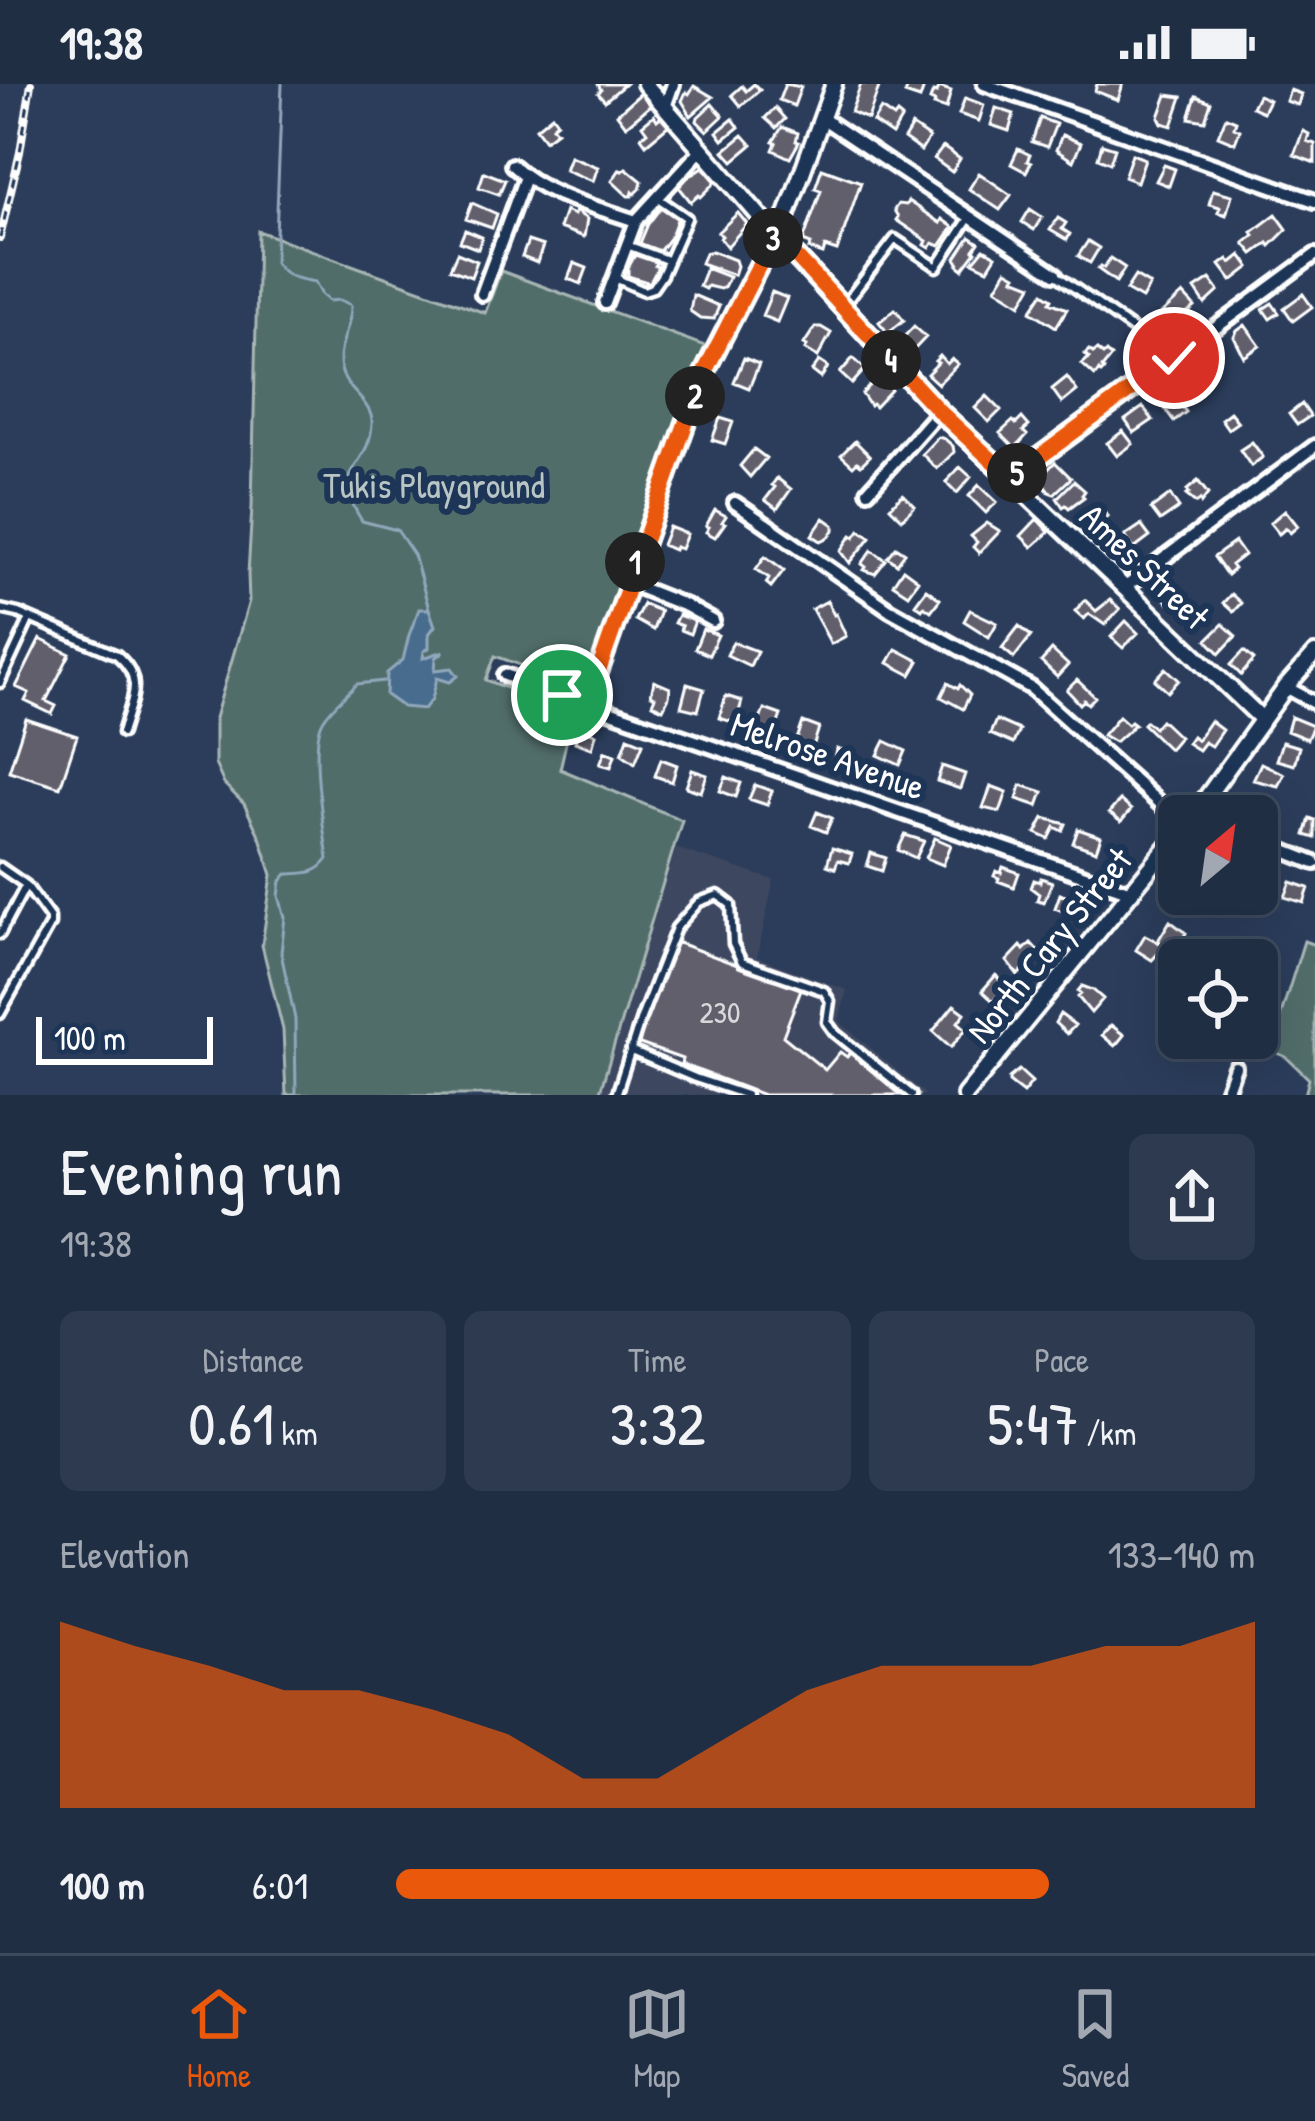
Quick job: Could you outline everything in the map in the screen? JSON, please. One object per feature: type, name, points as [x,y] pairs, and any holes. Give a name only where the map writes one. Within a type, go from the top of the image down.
[{"type":"street","name":"Ames Street","points":[[646,84],[775,234],[939,411],[1262,719]]},
{"type":"street","points":[[665,107],[674,84]]},
{"type":"street","points":[[587,704],[702,377],[786,217],[834,84]]},
{"type":"street","points":[[984,84],[1315,201]]},
{"type":"street","points":[[822,118],[1055,274]]},
{"type":"street","points":[[605,304],[636,221],[701,149]]},
{"type":"street","points":[[512,165],[543,188],[636,221]]},
{"type":"street","points":[[482,294],[525,178]]},
{"type":"street","points":[[1011,478],[1315,255]]},
{"type":"street","points":[[868,491],[939,411]]},
{"type":"street","points":[[1124,588],[1315,446]]},
{"type":"street","points":[[735,503],[890,610],[1031,688],[1158,802]]},
{"type":"street","points":[[628,583],[713,621]]},
{"type":"street","points":[[1208,795],[1315,654]]},
{"type":"street","name":"Melrose Avenue","points":[[506,675],[1131,892]]},
{"type":"street","points":[[1286,687],[1315,703]]},
{"type":"street","points":[[1278,848],[1315,863]]},
{"type":"street","name":"North Cary Street","points":[[964,1095],[1158,859]]},
{"type":"street","points":[[1225,1095],[1235,1067]]},
{"type":"lane","points":[[615,278],[644,291],[653,288],[687,218],[658,197]]},
{"type":"lane","points":[[842,308],[895,238],[937,267],[970,217]]},
{"type":"lane","points":[[627,245],[667,260]]},
{"type":"lane","points":[[1055,274],[1174,358]]},
{"type":"lane","points":[[0,609],[117,655],[130,666],[134,689],[122,733]]},
{"type":"lane","points":[[0,683],[30,618]]},
{"type":"lane","points":[[0,867],[26,885],[50,918],[0,1014]]},
{"type":"lane","points":[[0,934],[26,885]]},
{"type":"lane","points":[[616,1095],[676,928],[699,902],[718,896],[731,905],[733,944],[742,962],[824,991],[830,1001],[827,1022],[835,1033],[912,1095]]},
{"type":"lane","points":[[631,1051],[746,1095]]},
{"type":"shaded area","points":[[419,609],[429,609],[435,626],[423,658],[444,651],[436,658],[435,670],[452,668],[458,676],[450,682],[437,678],[424,709],[403,707],[386,695],[387,673],[403,660]]},
{"type":"shaded area","points":[[676,848],[774,880],[757,957],[847,990],[839,1021],[926,1095],[599,1095]]},
{"type":"green space","name":"Tukis Playground","points":[[258,231],[485,313],[501,271],[705,346],[585,688],[495,656],[486,680],[573,713],[560,769],[682,820],[599,1095],[286,1095],[283,1030],[262,945],[272,875],[244,804],[224,784],[215,764],[215,718],[249,601]]},
{"type":"green space","points":[[1304,941],[1315,945],[1315,1095],[1305,1095],[1309,1079],[1278,1053],[1278,1024]]},
{"type":"building","points":[[598,84],[625,84],[605,101],[598,93]]},
{"type":"building","points":[[754,84],[760,90],[741,106],[732,95]]},
{"type":"building","points":[[785,84],[801,87],[794,106],[779,100]]},
{"type":"building","points":[[861,84],[880,84],[868,119],[851,112]]},
{"type":"building","points":[[909,84],[925,84],[920,99],[905,94]]},
{"type":"building","points":[[1097,84],[1123,84],[1118,100],[1095,91]]},
{"type":"building","points":[[694,86],[713,97],[691,116],[682,101]]},
{"type":"building","points":[[939,87],[951,91],[946,109],[930,100]]},
{"type":"building","points":[[1290,90],[1301,94],[1298,105],[1286,101]]},
{"type":"building","points":[[641,93],[651,105],[626,126],[617,114]]},
{"type":"building","points":[[1167,95],[1182,97],[1172,126],[1159,117]]},
{"type":"building","points":[[1258,95],[1269,100],[1263,112],[1252,107]]},
{"type":"building","points":[[1196,96],[1211,102],[1205,121],[1189,118]]},
{"type":"building","points":[[965,98],[984,105],[979,121],[959,114]]},
{"type":"building","points":[[712,104],[723,116],[707,131],[697,121]]},
{"type":"building","points":[[775,108],[785,119],[776,128],[765,118]]},
{"type":"building","points":[[996,108],[1014,114],[1009,131],[991,125]]},
{"type":"building","points":[[881,109],[902,118],[892,135],[873,122]]},
{"type":"building","points":[[552,115],[557,131],[545,140],[536,128]]},
{"type":"building","points":[[654,115],[657,120],[662,116],[669,125],[646,144],[642,125]]},
{"type":"building","points":[[1226,117],[1236,121],[1234,127],[1240,130],[1235,143],[1218,136]]},
{"type":"building","points":[[1040,118],[1056,124],[1047,147],[1032,142]]},
{"type":"building","points":[[733,119],[739,127],[723,140],[717,132]]},
{"type":"building","points":[[912,126],[929,138],[921,151],[904,139]]},
{"type":"building","points":[[782,127],[798,133],[799,142],[790,158],[773,150]]},
{"type":"building","points":[[1303,131],[1309,134],[1307,141],[1315,144],[1315,163],[1294,155]]},
{"type":"building","points":[[743,135],[752,145],[733,161],[724,151]]},
{"type":"building","points":[[1062,135],[1081,143],[1073,161],[1056,150]]},
{"type":"building","points":[[1102,144],[1115,148],[1110,163],[1098,158]]},
{"type":"building","points":[[943,147],[960,159],[952,172],[934,159]]},
{"type":"building","points":[[1018,149],[1030,155],[1026,172],[1011,164]]},
{"type":"building","points":[[1132,154],[1145,159],[1137,182],[1124,177]]},
{"type":"building","points":[[570,156],[598,167],[593,181],[565,170]]},
{"type":"building","points":[[1164,165],[1175,169],[1169,186],[1156,181]]},
{"type":"building","points":[[703,167],[716,182],[691,202],[679,187]]},
{"type":"building","points":[[626,168],[642,181],[632,196],[612,181]]},
{"type":"building","points":[[822,168],[861,182],[837,251],[825,247],[823,254],[803,241],[821,190],[815,188]]},
{"type":"building","points":[[484,172],[505,180],[499,194],[479,187]]},
{"type":"building","points":[[979,173],[1011,195],[1000,210],[969,189]]},
{"type":"building","points":[[1213,190],[1232,195],[1226,215],[1209,204]]},
{"type":"building","points":[[908,201],[953,227],[940,246],[933,243],[930,248],[896,220],[894,210]]},
{"type":"building","points":[[472,203],[497,214],[492,228],[466,219]]},
{"type":"building","points":[[661,207],[678,217],[658,253],[640,243]]},
{"type":"building","points":[[1030,209],[1042,217],[1034,230],[1022,222]]},
{"type":"building","points":[[565,211],[587,219],[584,237],[559,228]]},
{"type":"building","points":[[738,213],[747,224],[727,247],[718,232]]},
{"type":"building","points":[[1276,214],[1287,229],[1270,246],[1253,254],[1244,243]]},
{"type":"building","points":[[1058,218],[1066,223],[1062,229],[1070,234],[1067,240],[1050,230]]},
{"type":"building","points":[[465,230],[482,237],[478,249],[460,242]]},
{"type":"building","points":[[970,237],[979,243],[963,269],[956,258]]},
{"type":"building","points":[[528,241],[543,246],[537,263],[522,257]]},
{"type":"building","points":[[1088,241],[1099,248],[1090,263],[1078,256]]},
{"type":"building","points":[[984,249],[996,256],[988,269],[973,262]]},
{"type":"building","points":[[457,253],[477,261],[471,277],[450,269]]},
{"type":"building","points":[[705,253],[735,260],[734,275],[701,263]]},
{"type":"building","points":[[635,255],[656,262],[650,283],[628,276]]},
{"type":"building","points":[[1241,255],[1250,267],[1232,281],[1220,265]]},
{"type":"building","points":[[1110,258],[1125,268],[1116,282],[1098,269]]},
{"type":"building","points":[[574,263],[587,268],[581,284],[568,279]]},
{"type":"building","points":[[706,268],[729,277],[724,287],[699,286]]},
{"type":"building","points":[[1007,270],[1032,285],[1021,304],[996,288]]},
{"type":"building","points":[[1135,276],[1150,285],[1142,299],[1126,290]]},
{"type":"building","points":[[1210,279],[1219,291],[1205,304],[1195,289]]},
{"type":"building","points":[[772,292],[787,298],[777,322],[762,316]]},
{"type":"building","points":[[1043,293],[1050,302],[1067,309],[1056,327],[1031,311]]},
{"type":"building","points":[[1183,294],[1195,307],[1170,327],[1160,315]]},
{"type":"building","points":[[1303,294],[1312,307],[1293,321],[1284,308]]},
{"type":"building","points":[[693,295],[719,306],[714,319],[690,311]]},
{"type":"building","points":[[1272,303],[1279,313],[1270,319],[1263,309]]},
{"type":"building","points":[[895,309],[904,320],[888,333],[879,322]]},
{"type":"building","points":[[1245,325],[1260,346],[1244,357],[1234,337]]},
{"type":"building","points":[[914,326],[926,337],[910,354],[900,341]]},
{"type":"building","points":[[815,327],[831,333],[818,357],[804,344]]},
{"type":"building","points":[[1089,350],[1111,357],[1095,376],[1082,364]]},
{"type":"building","points":[[940,356],[947,364],[952,359],[958,364],[938,384],[927,374]]},
{"type":"building","points":[[744,358],[759,364],[749,388],[734,382]]},
{"type":"building","points":[[853,358],[865,369],[852,384],[840,373]]},
{"type":"building","points":[[819,361],[828,367],[821,378],[812,371]]},
{"type":"building","points":[[1182,371],[1194,390],[1186,395],[1172,378]]},
{"type":"building","points":[[878,377],[891,390],[875,407],[862,394]]},
{"type":"building","points":[[1067,377],[1077,391],[1062,403],[1052,389]]},
{"type":"building","points":[[1173,395],[1186,412],[1174,421],[1161,404]]},
{"type":"building","points":[[987,396],[1001,410],[989,422],[975,408]]},
{"type":"building","points":[[1302,404],[1310,416],[1297,425],[1289,414]]},
{"type":"building","points":[[1143,407],[1153,420],[1134,433],[1125,420]]},
{"type":"building","points":[[1230,412],[1238,422],[1228,429],[1221,419]]},
{"type":"building","points":[[720,418],[733,422],[725,444],[712,440]]},
{"type":"building","points":[[1022,418],[1029,426],[1023,431],[1027,435],[1015,448],[1000,433]]},
{"type":"building","points":[[1123,431],[1133,444],[1117,456],[1107,443]]},
{"type":"building","points":[[938,437],[953,446],[954,452],[937,469],[922,454]]},
{"type":"building","points":[[855,441],[870,456],[853,466],[841,455]]},
{"type":"building","points":[[1252,442],[1263,457],[1251,466],[1240,450]]},
{"type":"building","points":[[754,449],[766,458],[750,477],[740,466]]},
{"type":"building","points":[[1055,462],[1071,478],[1054,494],[1039,479]]},
{"type":"building","points":[[960,467],[971,477],[957,493],[946,482]]},
{"type":"building","points":[[777,478],[791,489],[777,509],[765,500]]},
{"type":"building","points":[[1074,481],[1085,491],[1084,497],[1063,507],[1057,498]]},
{"type":"building","points":[[1198,481],[1208,494],[1201,503],[1186,495]]},
{"type":"building","points":[[979,485],[997,502],[986,513],[969,496]]},
{"type":"building","points":[[903,494],[915,506],[902,519],[890,507]]},
{"type":"building","points":[[1170,495],[1179,508],[1160,521],[1151,509]]},
{"type":"building","points":[[1096,505],[1108,516],[1092,532],[1083,519]]},
{"type":"building","points":[[715,510],[726,516],[715,537],[706,532],[706,526]]},
{"type":"building","points":[[1285,510],[1298,526],[1279,534],[1270,523]]},
{"type":"building","points":[[824,518],[834,530],[821,541],[812,535]]},
{"type":"building","points":[[1037,519],[1049,532],[1032,547],[1021,536]]},
{"type":"building","points":[[987,523],[1000,531],[979,553],[971,536]]},
{"type":"building","points":[[1141,525],[1150,537],[1134,549],[1125,536]]},
{"type":"building","points":[[669,527],[687,534],[681,549],[662,545]]},
{"type":"building","points":[[860,530],[871,537],[850,563],[841,551]]},
{"type":"building","points":[[1235,542],[1244,555],[1227,575],[1214,557]]},
{"type":"building","points":[[896,547],[905,553],[897,564],[888,557]]},
{"type":"building","points":[[872,550],[886,560],[875,574],[862,564]]},
{"type":"building","points":[[765,556],[784,570],[771,587],[766,583],[769,578],[756,569]]},
{"type":"building","points":[[903,569],[918,580],[908,594],[893,584]]},
{"type":"building","points":[[1164,576],[1180,593],[1173,603],[1154,586]]},
{"type":"building","points":[[926,589],[940,599],[931,611],[915,604]]},
{"type":"building","points":[[1231,594],[1241,603],[1233,612],[1223,603]]},
{"type":"building","points":[[1085,600],[1096,611],[1110,600],[1120,609],[1105,625],[1075,611]]},
{"type":"building","points":[[827,601],[846,636],[831,644],[812,609]]},
{"type":"building","points":[[643,604],[660,611],[653,630],[635,620]]},
{"type":"building","points":[[970,610],[997,623],[989,637],[964,621]]},
{"type":"building","points":[[678,615],[695,621],[690,634],[674,623]]},
{"type":"building","points":[[1126,621],[1138,633],[1123,648],[1111,637]]},
{"type":"building","points":[[1223,624],[1236,636],[1220,653],[1207,640]]},
{"type":"building","points":[[1019,626],[1031,636],[1014,658],[1002,648]]},
{"type":"building","points":[[703,629],[718,635],[709,655],[695,649]]},
{"type":"building","points":[[40,639],[70,654],[46,701],[56,706],[52,714],[25,701],[29,693],[16,687]]},
{"type":"building","points":[[733,642],[757,651],[750,666],[727,655]]},
{"type":"building","points":[[896,649],[919,661],[911,675],[888,663]]},
{"type":"building","points":[[1052,650],[1068,665],[1057,677],[1041,662]]},
{"type":"building","points":[[1244,651],[1254,660],[1241,675],[1231,665]]},
{"type":"building","points":[[1166,668],[1179,680],[1168,692],[1155,680]]},
{"type":"building","points":[[1077,680],[1095,697],[1088,704],[1084,700],[1080,704],[1067,690]]},
{"type":"building","points":[[654,681],[670,688],[663,709],[652,704]]},
{"type":"building","points":[[948,683],[958,689],[960,685],[970,695],[963,709],[941,697]]},
{"type":"building","points":[[687,684],[704,689],[698,711],[681,707]]},
{"type":"building","points":[[726,696],[742,701],[736,723],[719,718]]},
{"type":"building","points":[[764,709],[781,715],[773,737],[756,731]]},
{"type":"building","points":[[1119,716],[1135,724],[1115,742],[1103,735]]},
{"type":"building","points":[[1291,717],[1313,726],[1307,739],[1287,731]]},
{"type":"building","points":[[26,719],[77,736],[60,787],[9,771]]},
{"type":"building","points":[[996,720],[1019,730],[1013,744],[990,734]]},
{"type":"building","points":[[1161,720],[1179,737],[1169,749],[1143,724],[1146,721],[1154,728]]},
{"type":"building","points":[[1210,721],[1222,730],[1211,746],[1204,742],[1198,750],[1187,743],[1192,736],[1197,740]]},
{"type":"building","points":[[803,722],[819,728],[812,750],[795,745]]},
{"type":"building","points":[[579,728],[596,734],[592,748],[575,742]]},
{"type":"building","points":[[628,737],[643,743],[635,763],[622,754]]},
{"type":"building","points":[[885,741],[906,751],[900,765],[878,755]]},
{"type":"building","points":[[1282,742],[1299,747],[1294,765],[1276,760]]},
{"type":"building","points":[[837,749],[854,755],[849,772],[833,770]]},
{"type":"building","points":[[605,751],[615,755],[611,767],[600,764]]},
{"type":"building","points":[[661,759],[677,765],[672,782],[655,776]]},
{"type":"building","points":[[1261,763],[1284,774],[1278,786],[1253,780]]},
{"type":"building","points":[[942,766],[965,774],[960,789],[937,781]]},
{"type":"building","points":[[692,770],[707,775],[701,792],[686,787]]},
{"type":"building","points":[[726,777],[741,783],[736,797],[720,791]]},
{"type":"building","points":[[755,785],[772,791],[767,805],[749,799]]},
{"type":"building","points":[[1021,785],[1043,792],[1038,806],[1017,799]]},
{"type":"building","points":[[991,786],[1007,792],[1000,812],[983,808]]},
{"type":"building","points":[[1120,800],[1131,810],[1121,822],[1109,813]]},
{"type":"building","points":[[817,812],[832,818],[826,832],[811,826]]},
{"type":"building","points":[[1044,818],[1066,824],[1063,831],[1055,827],[1049,839],[1036,833]]},
{"type":"building","points":[[1310,818],[1315,820],[1315,838],[1305,835]]},
{"type":"building","points":[[1078,829],[1101,837],[1096,851],[1073,843]]},
{"type":"building","points":[[905,835],[924,841],[916,858],[898,850]]},
{"type":"building","points":[[935,838],[951,845],[943,865],[926,858]]},
{"type":"building","points":[[832,848],[852,854],[849,863],[838,860],[835,868],[827,865]]},
{"type":"building","points":[[871,853],[886,858],[882,871],[867,866]]},
{"type":"building","points":[[1003,867],[1019,873],[1014,887],[994,876]]},
{"type":"building","points":[[1041,878],[1052,882],[1044,902],[1037,900],[1039,894],[1031,888]]},
{"type":"building","points":[[1291,882],[1309,888],[1304,903],[1285,897]]},
{"type":"building","points":[[1060,894],[1082,902],[1076,916],[1055,908]]},
{"type":"building","points":[[1170,921],[1186,933],[1182,939],[1159,939]]},
{"type":"building","points":[[1145,935],[1158,942],[1158,953],[1152,960],[1136,950]]},
{"type":"building","points":[[676,942],[801,989],[783,1036],[825,1070],[840,1052],[847,1057],[850,1053],[901,1095],[763,1095],[637,1043]]},
{"type":"building","points":[[1031,943],[1040,953],[1018,975],[1007,961]]},
{"type":"building","points":[[996,975],[1005,988],[993,1001],[982,991]]},
{"type":"building","points":[[1082,986],[1103,999],[1091,1013],[1078,997]]},
{"type":"building","points":[[954,1005],[965,1013],[958,1022],[966,1029],[951,1047],[933,1031]]},
{"type":"building","points":[[1060,1014],[1075,1025],[1067,1034],[1055,1023]]},
{"type":"building","points":[[1111,1025],[1124,1035],[1115,1046],[1102,1035]]},
{"type":"building","points":[[1019,1070],[1032,1082],[1023,1093],[1009,1082]]},
{"type":"waterway","points":[[282,84],[275,262],[287,274],[315,282],[329,301],[351,305],[341,369],[369,410],[372,425],[349,479],[349,490],[362,521],[397,530],[414,555],[429,609]]},
{"type":"waterway","points":[[296,1095],[295,1019],[281,953],[285,917],[279,896],[281,881],[287,874],[315,871],[328,859],[317,765],[324,719],[357,684],[384,681]]},
{"type":"railway","points":[[0,238],[31,84]]},
{"type":"route","points":[[562,695],[587,704],[702,377],[775,234],[939,411],[1011,478],[1174,358]]}]
